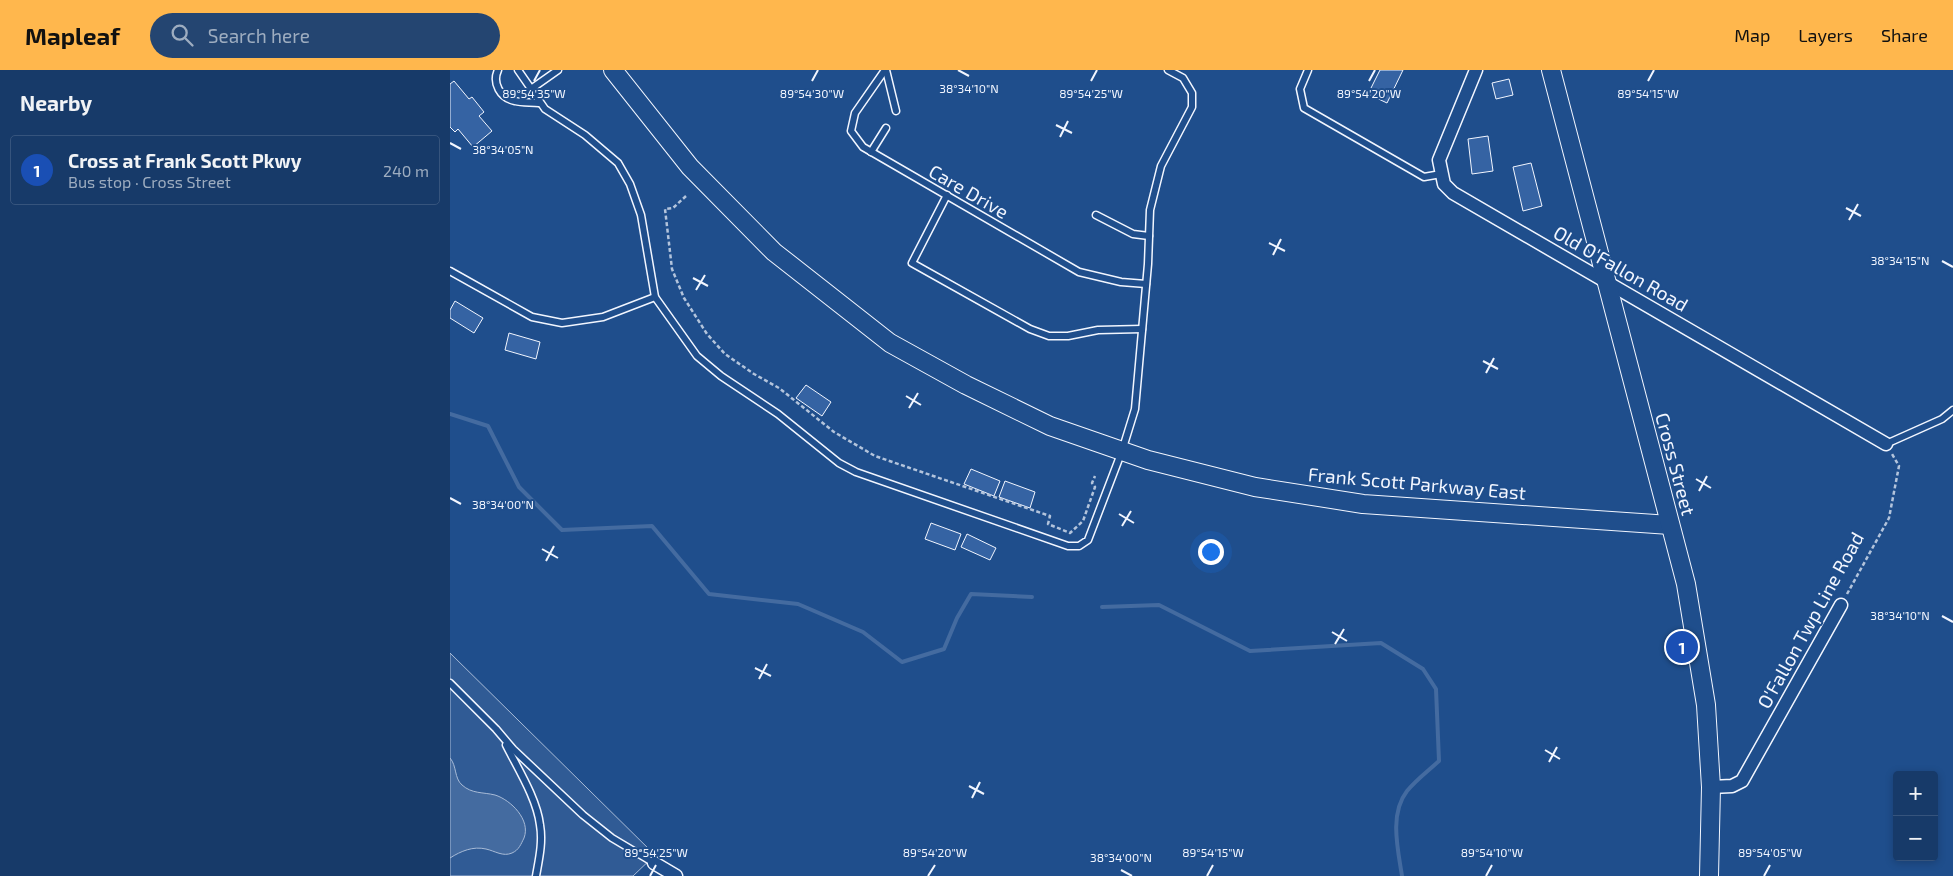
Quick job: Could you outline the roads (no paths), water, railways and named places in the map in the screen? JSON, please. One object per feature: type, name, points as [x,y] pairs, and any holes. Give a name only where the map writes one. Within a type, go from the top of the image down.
[{"type":"main road","name":"Frank Scott Parkway East","points":[[613,70],[690,167],[774,252],[890,343],[966,385],[1050,426],[1148,460],[1255,487],[1364,504],[1670,525]]},
{"type":"main road","name":"Cross Street","points":[[1551,70],[1686,584],[1706,704],[1711,787],[1709,876]]},
{"type":"street","points":[[1441,174],[1439,160],[1476,70]]},
{"type":"street","name":"Old O'Fallon Road","points":[[1441,174],[1444,184],[1453,193],[1886,444]]},
{"type":"street","name":"O'Fallon Twp Line Road","points":[[1711,787],[1732,786],[1742,781],[1841,605]]},
{"type":"street","points":[[654,863],[676,876]]},
{"type":"lane","points":[[498,70],[496,76],[497,86],[504,96],[513,101],[539,103]]},
{"type":"lane","points":[[518,70],[539,103],[545,109],[585,135],[618,163],[630,184],[641,215],[655,297],[697,356],[721,376],[778,414],[840,463],[856,472],[1068,546],[1079,546],[1088,540],[1122,451],[1135,409],[1146,284],[1150,210],[1162,166],[1192,107],[1192,93],[1183,78],[1168,70]]},
{"type":"lane","points":[[531,89],[558,70]]},
{"type":"lane","points":[[885,70],[896,111]]},
{"type":"lane","name":"Care Drive","points":[[885,70],[855,113],[852,131],[864,147],[1079,272],[1121,282],[1146,284]]},
{"type":"lane","points":[[1308,70],[1300,89],[1304,108],[1424,177],[1441,174]]},
{"type":"lane","points":[[872,152],[886,128]]},
{"type":"lane","points":[[947,195],[912,263],[1030,329],[1049,336],[1068,336],[1098,330],[1142,329]]},
{"type":"lane","points":[[1096,216],[1133,234],[1149,236]]},
{"type":"lane","points":[[450,271],[532,317],[562,323],[603,317],[655,297]]},
{"type":"lane","points":[[1886,444],[1942,419],[1953,410]]},
{"type":"lane","points":[[450,683],[583,815],[612,838],[654,863]]},
{"type":"lane","points":[[503,737],[537,810],[541,845],[536,876]]},
{"type":"waterway","points":[[450,414],[488,426],[519,487],[562,530],[652,526],[709,594],[798,604],[863,632],[902,662],[944,649],[957,618],[971,594],[1032,597]]},
{"type":"waterway","points":[[1102,607],[1159,605],[1250,651],[1381,643],[1423,669],[1436,689],[1439,761],[1418,779],[1401,800],[1396,821],[1396,832],[1402,876]]},
{"type":"place","name":"Cross at Frank Scott Pkwy","points":[[1682,647]]}]
